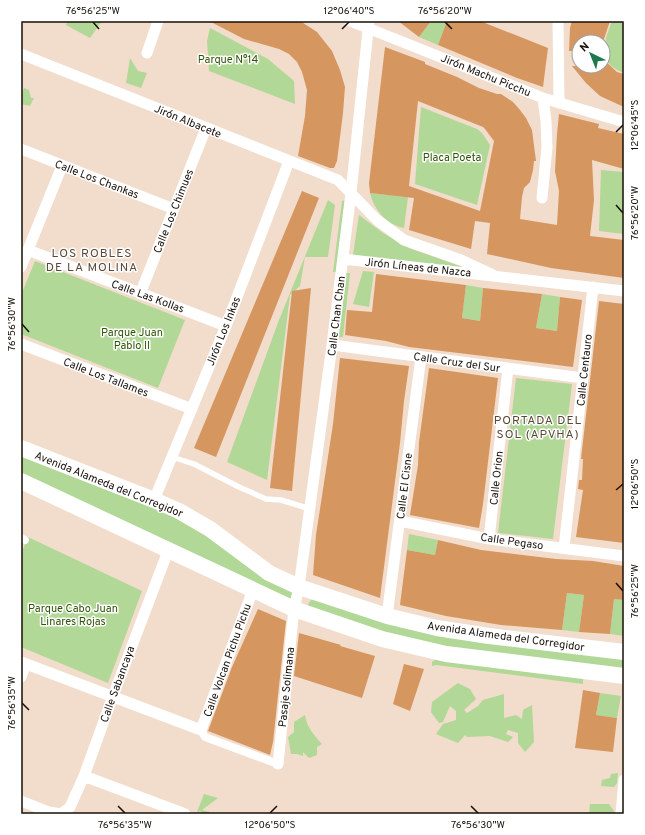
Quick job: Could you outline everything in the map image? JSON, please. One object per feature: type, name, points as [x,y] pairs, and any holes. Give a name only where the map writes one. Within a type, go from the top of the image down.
[{"type":"main road","name":"Avenida Alameda del Corregidor","points":[[21,448],[154,500],[194,519],[269,574],[299,587],[387,616],[437,628],[489,636],[624,652]]},
{"type":"main road","points":[[21,481],[294,609],[382,639],[446,654],[624,676]]},
{"type":"street","points":[[146,53],[158,21]]},
{"type":"street","name":"Jirón Machu Picchu","points":[[350,21],[369,25],[543,98],[624,122]]},
{"type":"street","points":[[558,21],[559,103]]},
{"type":"street","name":"Calle Chan Chan","points":[[294,609],[299,587],[332,345],[351,193],[369,25]]},
{"type":"street","name":"Jirón Albacete","points":[[21,54],[338,180],[351,193]]},
{"type":"street","points":[[542,198],[547,147],[543,98]]},
{"type":"street","name":"Calle Los Chimues","points":[[140,294],[206,128]]},
{"type":"street","name":"Calle Los Chankas","points":[[21,149],[174,209]]},
{"type":"street","name":"Jirón Los Inkas","points":[[154,500],[226,326],[289,161]]},
{"type":"street","points":[[21,267],[62,166]]},
{"type":"street","name":"Jirón Líneas de Nazca","points":[[351,193],[377,220],[404,240],[461,260],[493,275]]},
{"type":"street","name":"Calle Las Kollas","points":[[28,250],[226,326]]},
{"type":"street","name":"Jirón Líneas de Nazca","points":[[342,259],[624,291]]},
{"type":"street","name":"Calle Centauro","points":[[564,548],[593,287]]},
{"type":"street","name":"Calle Los Tallames","points":[[21,344],[192,409]]},
{"type":"street","name":"Calle Cruz del Sur","points":[[332,345],[583,378]]},
{"type":"street","name":"Calle El Cisne","points":[[387,616],[420,356]]},
{"type":"street","name":"Calle Orion","points":[[489,539],[508,368]]},
{"type":"street","name":"Calle Pegaso","points":[[400,521],[489,539],[624,556]]},
{"type":"street","name":"Calle Sabancaya","points":[[21,801],[49,812],[61,814],[70,807],[84,776],[168,551]]},
{"type":"street","name":"Calle Volcan Pichu Pichu","points":[[201,730],[253,590]]},
{"type":"street","name":"Pasaje Solimana","points":[[278,764],[294,609]]},
{"type":"street","points":[[21,677],[23,663],[201,730],[205,737],[278,764]]},
{"type":"street","points":[[84,776],[185,814]]},
{"type":"street","points":[[621,814],[624,780]]},
{"type":"lane","points":[[172,457],[194,464],[239,487],[266,498],[281,500],[310,508]]},
{"type":"green space","points":[[68,21],[102,21],[90,38],[66,25]]},
{"type":"green space","points":[[431,21],[447,21],[438,45],[419,37]]},
{"type":"green space","points":[[612,21],[624,21],[624,73],[615,69],[611,65],[611,34],[607,34]]},
{"type":"green space","name":"Parque N°14","points":[[210,28],[268,59],[294,81],[295,104],[209,71],[207,41]]},
{"type":"green space","points":[[130,58],[138,71],[147,73],[141,88],[126,83]]},
{"type":"green space","points":[[24,88],[29,90],[31,98],[34,98],[30,106],[21,104],[21,96]]},
{"type":"green space","name":"Placa Poeta","points":[[421,107],[477,129],[482,133],[490,145],[477,205],[415,184]]},
{"type":"green space","points":[[601,170],[624,172],[624,234],[599,231]]},
{"type":"green space","points":[[370,193],[408,197],[404,228],[392,224],[382,216],[378,211]]},
{"type":"green space","points":[[328,200],[335,205],[328,257],[305,257],[300,286],[290,295],[267,480],[227,462],[279,320]]},
{"type":"green space","points":[[345,200],[336,272],[333,272],[342,201]]},
{"type":"green space","points":[[359,215],[383,233],[409,248],[468,269],[353,255]]},
{"type":"green space","name":"Parque Juan Pablo II","points":[[35,261],[185,320],[158,388],[21,334],[21,295]]},
{"type":"green space","points":[[363,271],[374,272],[369,307],[353,304]]},
{"type":"green space","points":[[346,273],[350,273],[343,337],[338,337]]},
{"type":"green space","points":[[466,285],[483,288],[480,321],[462,318]]},
{"type":"green space","points":[[542,294],[560,297],[557,331],[536,328]]},
{"type":"green space","points":[[516,378],[572,384],[553,539],[498,533]]},
{"type":"green space","points":[[21,454],[168,511],[293,591],[290,599],[21,475]]},
{"type":"green space","points":[[409,534],[438,540],[435,555],[407,550]]},
{"type":"green space","name":"Parque Cabo Juan Linares Rojas","points":[[28,537],[142,591],[108,683],[21,647],[21,554]]},
{"type":"green space","points":[[567,593],[584,595],[579,632],[562,630]]},
{"type":"green space","points":[[314,599],[620,658],[624,662],[624,667],[621,669],[453,650],[394,637],[309,608],[308,604]]},
{"type":"green space","points":[[614,599],[624,600],[624,636],[610,634]]},
{"type":"green space","points":[[437,658],[583,678],[583,684],[436,665],[432,666],[432,662]]},
{"type":"green space","points":[[458,683],[470,689],[476,699],[464,710],[467,713],[478,706],[483,700],[504,694],[504,718],[516,715],[522,719],[523,710],[532,705],[534,742],[525,752],[518,743],[518,733],[508,730],[506,734],[513,737],[508,742],[490,736],[467,737],[465,735],[458,743],[436,734],[443,724],[456,720],[456,711],[450,706],[443,722],[439,723],[431,712],[432,702]]},
{"type":"green space","points":[[600,693],[621,696],[617,718],[596,715]]},
{"type":"green space","points":[[305,715],[309,728],[322,744],[317,747],[317,755],[309,758],[303,752],[303,756],[291,754],[288,737],[294,732],[294,722]]},
{"type":"green space","points":[[618,773],[617,783],[614,787],[601,786],[602,780],[610,778],[611,774]]},
{"type":"green space","points":[[204,794],[218,798],[202,810],[210,812],[209,814],[200,814],[201,811],[197,812]]},
{"type":"green space","points":[[590,804],[609,804],[615,814],[589,814]]},
{"type":"building","points":[[209,21],[300,21],[317,32],[332,51],[345,87],[337,161],[334,168],[330,168],[298,156],[305,116],[307,90],[302,72],[297,62],[289,54],[279,49],[244,39]]},
{"type":"building","points":[[398,21],[431,21],[419,37]]},
{"type":"building","points":[[447,21],[480,21],[548,48],[543,87],[517,78],[438,45]]},
{"type":"building","points":[[572,21],[610,21],[606,34],[571,34],[571,51],[569,51],[570,28]]},
{"type":"building","points":[[385,47],[425,62],[425,64],[479,88],[501,94],[513,102],[520,110],[532,130],[536,161],[534,161],[530,182],[524,188],[520,219],[557,225],[559,191],[555,171],[559,114],[599,124],[598,128],[624,134],[624,169],[592,160],[594,200],[590,236],[624,240],[624,278],[551,268],[487,254],[490,223],[475,221],[471,249],[409,230],[414,198],[370,193],[369,183]],"holes":[[[418,101],[483,127],[494,141],[480,211],[409,186]]]},
{"type":"building","points":[[611,66],[617,72],[624,74],[624,107],[600,96],[579,74],[611,74]]},
{"type":"building","points":[[302,191],[319,198],[216,457],[194,448]]},
{"type":"building","points":[[376,274],[466,285],[462,318],[480,321],[483,288],[542,294],[536,328],[557,331],[560,297],[582,300],[573,367],[409,347],[386,341],[345,335],[347,310],[372,312]]},
{"type":"building","points":[[311,288],[292,491],[270,488],[292,291]]},
{"type":"building","points":[[599,301],[624,304],[624,543],[576,537],[583,490],[578,489],[579,480],[582,480],[583,459],[581,459]]},
{"type":"building","points":[[340,358],[409,366],[380,598],[313,575],[316,535],[333,424]]},
{"type":"building","points":[[429,368],[498,378],[479,528],[410,515],[418,465],[419,442]]},
{"type":"building","points":[[438,540],[481,550],[556,559],[593,561],[624,566],[624,600],[614,599],[610,634],[579,632],[584,595],[567,593],[562,630],[501,625],[446,616],[400,605],[407,550],[435,555]]},
{"type":"building","points":[[258,609],[286,621],[273,742],[270,755],[208,731],[232,667]]},
{"type":"building","points":[[299,633],[375,656],[362,698],[294,676]]},
{"type":"building","points":[[404,664],[424,669],[410,711],[393,704]]},
{"type":"building","points":[[583,690],[600,693],[596,715],[617,718],[613,752],[575,748]]},
{"type":"district","name":"LOS ROBLES DE LA MOLINA","points":[[92,260]]},
{"type":"district","name":"PORTADA DEL SOL (APVHA)","points":[[538,427]]}]
